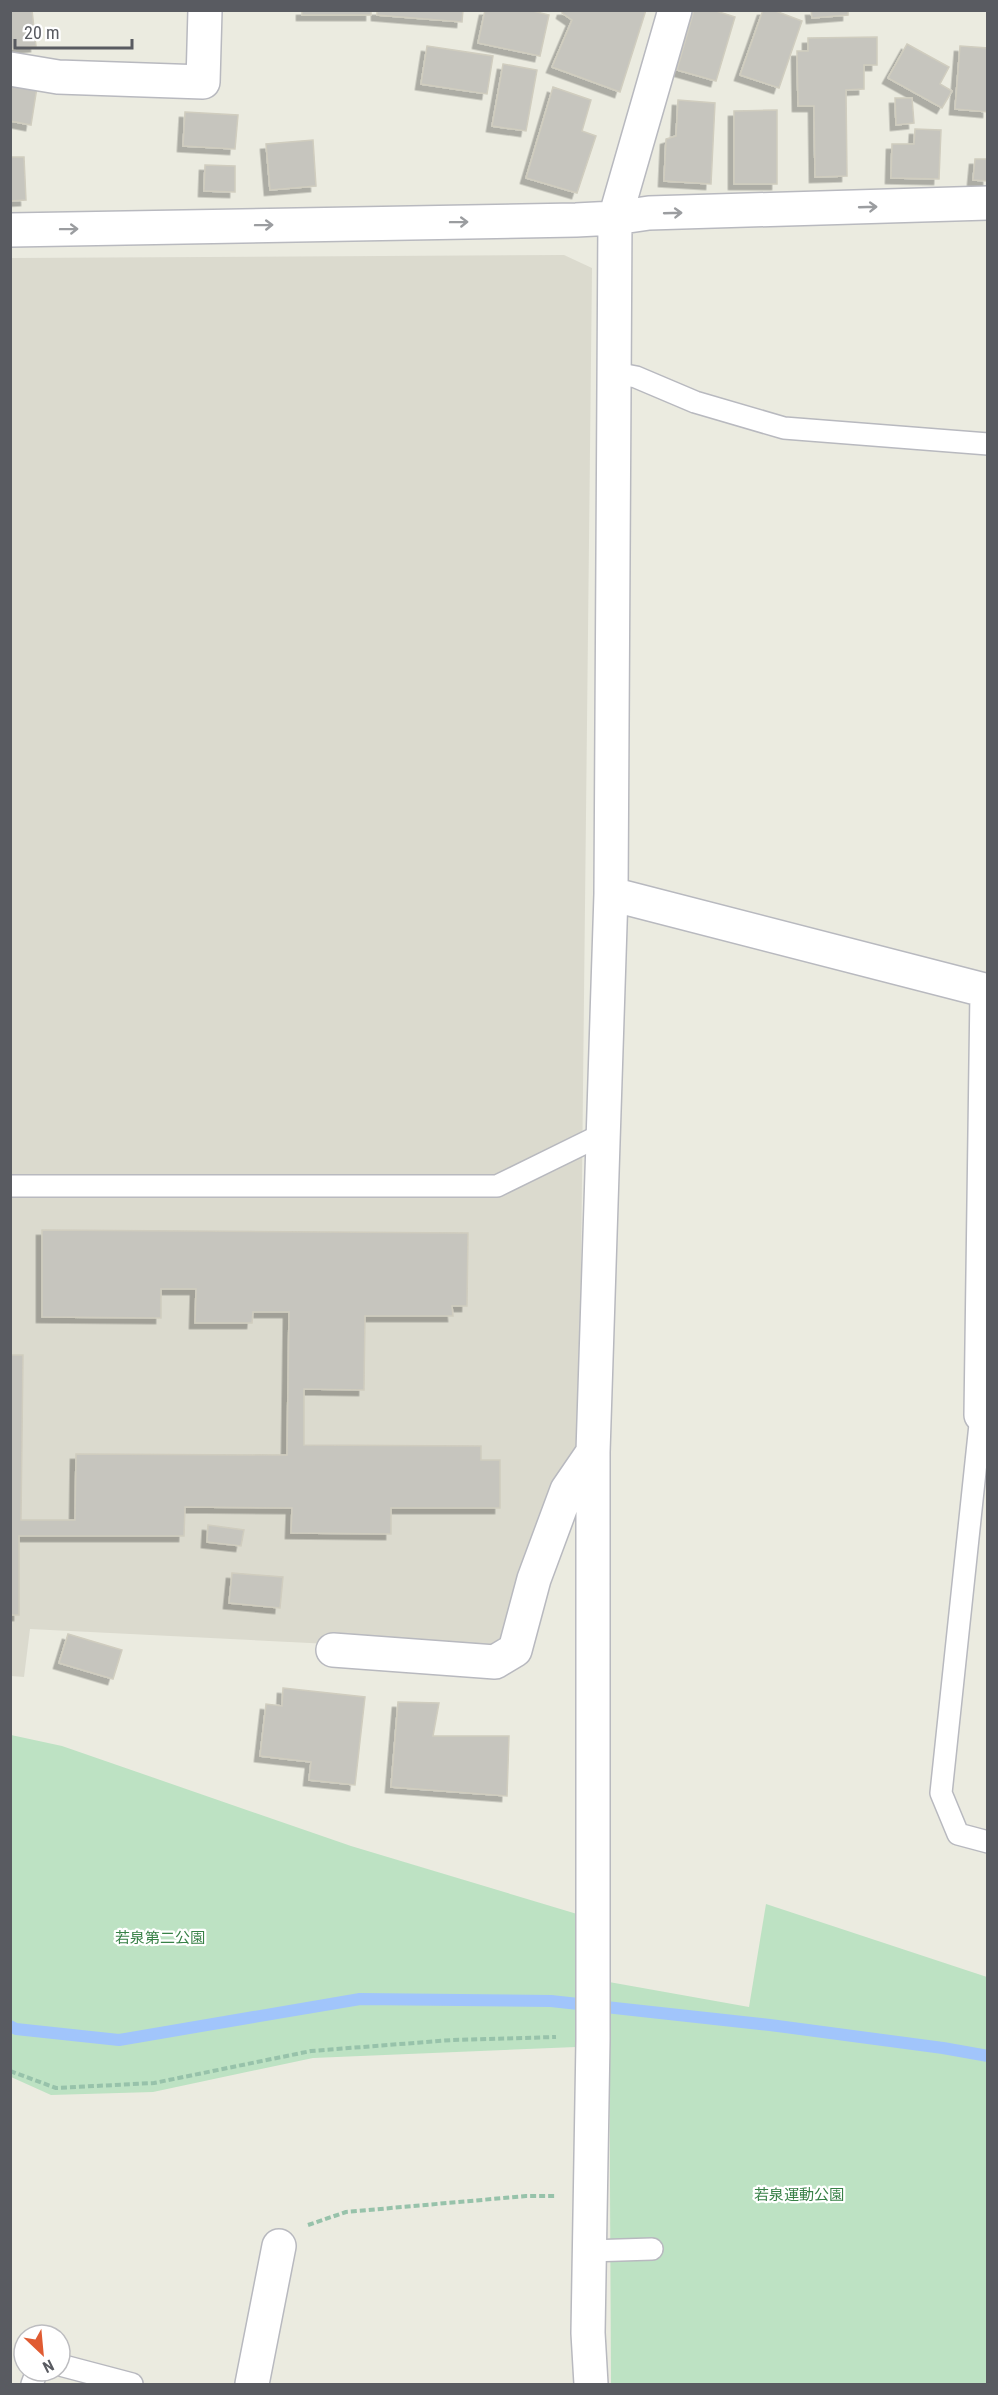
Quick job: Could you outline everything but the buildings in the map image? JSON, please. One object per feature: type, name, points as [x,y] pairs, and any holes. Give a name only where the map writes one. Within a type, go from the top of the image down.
[{"type":"street","points":[[10,69],[58,77],[203,82],[205,10]]},
{"type":"street","points":[[591,2385],[588,2333],[593,2038],[593,1452],[611,894],[615,218],[675,10]]},
{"type":"street","points":[[10,230],[615,218],[649,213],[987,203]]},
{"type":"street","points":[[611,894],[987,991],[981,1415]]},
{"type":"street","points":[[333,1650],[495,1662],[515,1650],[534,1579],[567,1490],[593,1452]]},
{"type":"street","points":[[252,2385],[279,2246]]},
{"type":"lane","points":[[615,373],[636,377],[695,402],[784,428],[987,444]]},
{"type":"lane","points":[[10,1186],[497,1186],[603,1134]]},
{"type":"lane","points":[[981,1415],[941,1793],[958,1834],[987,1842]]},
{"type":"lane","points":[[589,2251],[652,2249]]},
{"type":"lane","points":[[72,2368],[132,2385]]},
{"type":"path","points":[[10,2071],[56,2088],[154,2083],[330,2049],[512,2037],[593,2038]]},
{"type":"path","points":[[279,2246],[296,2231],[318,2220],[346,2212],[526,2196],[591,2196]]},
{"type":"shaded area","points":[[564,255],[592,268],[579,1453],[508,1643],[492,1652],[30,1629],[24,1677],[11,1676],[11,258]]},
{"type":"green space","name":"若泉第二公園","points":[[11,1735],[62,1746],[351,1846],[577,1914],[576,2047],[313,2058],[153,2092],[51,2095],[11,2077]]},
{"type":"green space","name":"若泉運動公園","points":[[766,1904],[987,1977],[987,2384],[611,2384],[609,1982],[749,2007]]},
{"type":"waterway","points":[[10,2026],[16,2029],[119,2040],[360,1999],[551,2001],[770,2025],[988,2056]]}]
